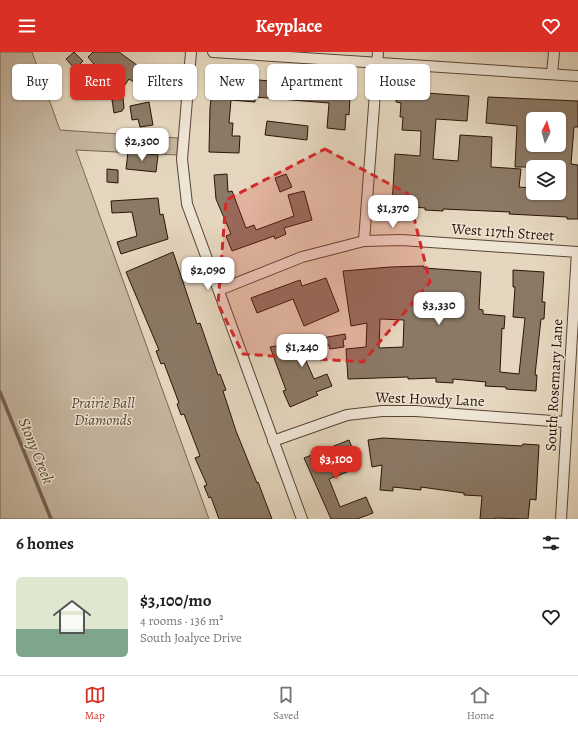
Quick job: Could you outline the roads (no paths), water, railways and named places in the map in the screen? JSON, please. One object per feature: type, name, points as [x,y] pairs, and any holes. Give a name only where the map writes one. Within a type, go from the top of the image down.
[{"type":"street","points":[[191,52],[182,159],[187,204],[302,519]]},
{"type":"street","points":[[213,52],[578,76]]},
{"type":"street","points":[[364,241],[378,52]]},
{"type":"street","points":[[552,74],[554,52]]},
{"type":"street","name":"West 117th Street","points":[[219,290],[302,256],[364,241],[401,240],[577,252]]},
{"type":"street","name":"South Rosemary Lane","points":[[561,519],[577,252]]},
{"type":"street","name":"West Howdy Lane","points":[[273,441],[347,415],[382,411],[416,411],[566,422]]},
{"type":"waterway","name":"Stony Creek","points":[[0,392],[51,519]]},
{"type":"park label","name":"Prairie Ball Diamonds","points":[[103,412]]}]
